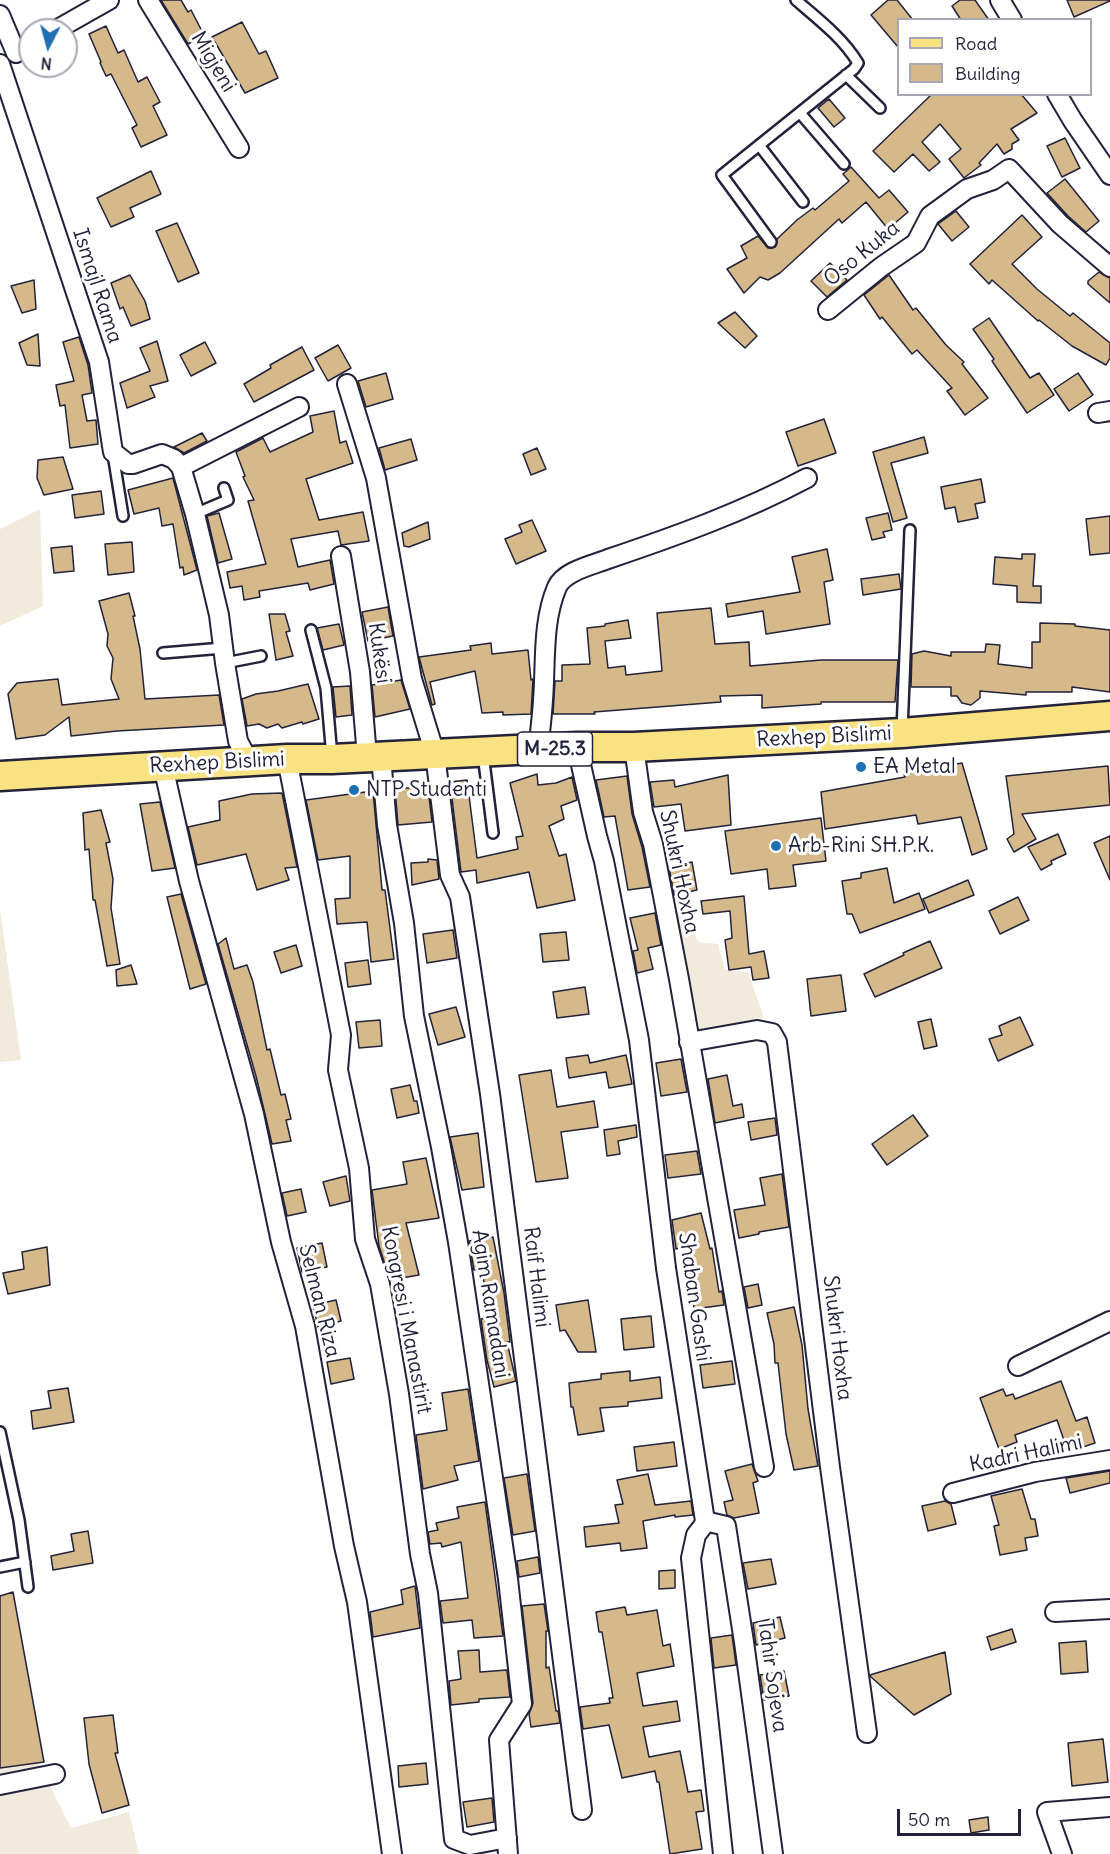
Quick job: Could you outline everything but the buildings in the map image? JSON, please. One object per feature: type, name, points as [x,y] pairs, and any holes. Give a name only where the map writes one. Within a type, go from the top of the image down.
[{"type":"main road","name":"Rexhep Bislimi","points":[[0,776],[287,759],[332,759],[577,747],[634,747],[902,734],[1110,716]]},
{"type":"street","points":[[77,18],[109,0]]},
{"type":"street","name":"Migjeni","points":[[148,0],[239,148]]},
{"type":"street","points":[[1000,0],[1011,18]]},
{"type":"street","name":"Ismajl Rama","points":[[0,15],[99,362],[113,452]]},
{"type":"street","points":[[1058,96],[1110,175]]},
{"type":"street","name":"Oso Kuka","points":[[828,310],[881,267],[916,243],[930,216],[967,189],[993,180],[1009,169],[1060,224],[1110,267]]},
{"type":"street","points":[[347,384],[376,478],[412,679],[435,754]]},
{"type":"street","points":[[181,467],[299,407]]},
{"type":"street","points":[[113,452],[129,464],[162,454],[174,459],[181,467],[195,514],[219,615],[238,741],[249,762]]},
{"type":"street","points":[[538,750],[545,646],[549,615],[558,585],[568,576],[594,564],[683,533],[753,505],[807,478]]},
{"type":"street","name":"Kukësi","points":[[341,556],[374,757]]},
{"type":"street","name":"Shaban Gashi","points":[[577,747],[604,861],[639,1040],[666,1268],[705,1521]]},
{"type":"street","name":"Shukri Hoxha","points":[[634,747],[643,812],[653,844],[764,1467]]},
{"type":"street","name":"Raif Halimi","points":[[435,754],[450,875],[460,897],[490,1094],[582,1809]]},
{"type":"street","name":"Agim Ramadani","points":[[374,757],[404,923],[414,1017],[460,1254],[508,1579],[522,1704],[499,1740],[508,1846]]},
{"type":"street","name":"Kongresi i Manastirit","points":[[287,759],[341,1035],[338,1070],[359,1168],[365,1239],[380,1284],[399,1394],[420,1554],[428,1593],[454,1839],[470,1845],[508,1846]]},
{"type":"street","name":"Selman Riza","points":[[163,766],[189,881],[254,1114],[281,1242],[305,1326],[344,1546],[357,1602],[392,1854]]},
{"type":"street","name":"Shukri Hoxha","points":[[689,1042],[757,1030],[772,1033],[777,1042],[867,1733]]},
{"type":"street","points":[[1018,1366],[1110,1321]]},
{"type":"street","name":"Kadri Halimi","points":[[952,1493],[1035,1472],[1110,1460]]},
{"type":"street","points":[[705,1521],[696,1534],[691,1558],[723,1854]]},
{"type":"street","name":"Tahir Sojeva","points":[[705,1521],[726,1526],[773,1854]]},
{"type":"street","points":[[1055,1612],[1110,1608]]},
{"type":"street","points":[[0,1785],[55,1774]]},
{"type":"street","points":[[1062,1854],[1047,1812],[1110,1807]]},
{"type":"lane","points":[[771,242],[722,175],[858,63],[853,54],[825,25],[796,0]]},
{"type":"lane","points":[[846,75],[880,108]]},
{"type":"lane","points":[[800,113],[844,164]]},
{"type":"lane","points":[[759,145],[803,202]]},
{"type":"lane","points":[[113,452],[123,516]]},
{"type":"lane","points":[[195,514],[228,500],[224,488]]},
{"type":"lane","points":[[902,734],[910,530]]},
{"type":"lane","points":[[311,630],[326,688],[332,759]]},
{"type":"lane","points":[[163,653],[261,656]]},
{"type":"lane","points":[[483,751],[493,833]]},
{"type":"lane","points":[[0,1432],[19,1520],[28,1587]]},
{"type":"lane","points":[[0,1567],[25,1562]]},
{"type":"shaded area","points":[[40,509],[43,606],[0,626],[0,529]]},
{"type":"shaded area","points":[[0,910],[21,1060],[0,1062]]},
{"type":"shaded area","points":[[676,911],[685,912],[698,942],[718,944],[725,970],[748,972],[764,1018],[696,1030]]},
{"type":"shaded area","points":[[0,1670],[5,1696],[71,1828],[129,1812],[139,1854],[0,1854]]},
{"type":"place","name":"EA Metal","points":[[861,767]]},
{"type":"place","name":"NTP Studenti","points":[[354,790]]},
{"type":"place","name":"Arb-Rini SH.P.K.","points":[[776,846]]}]
